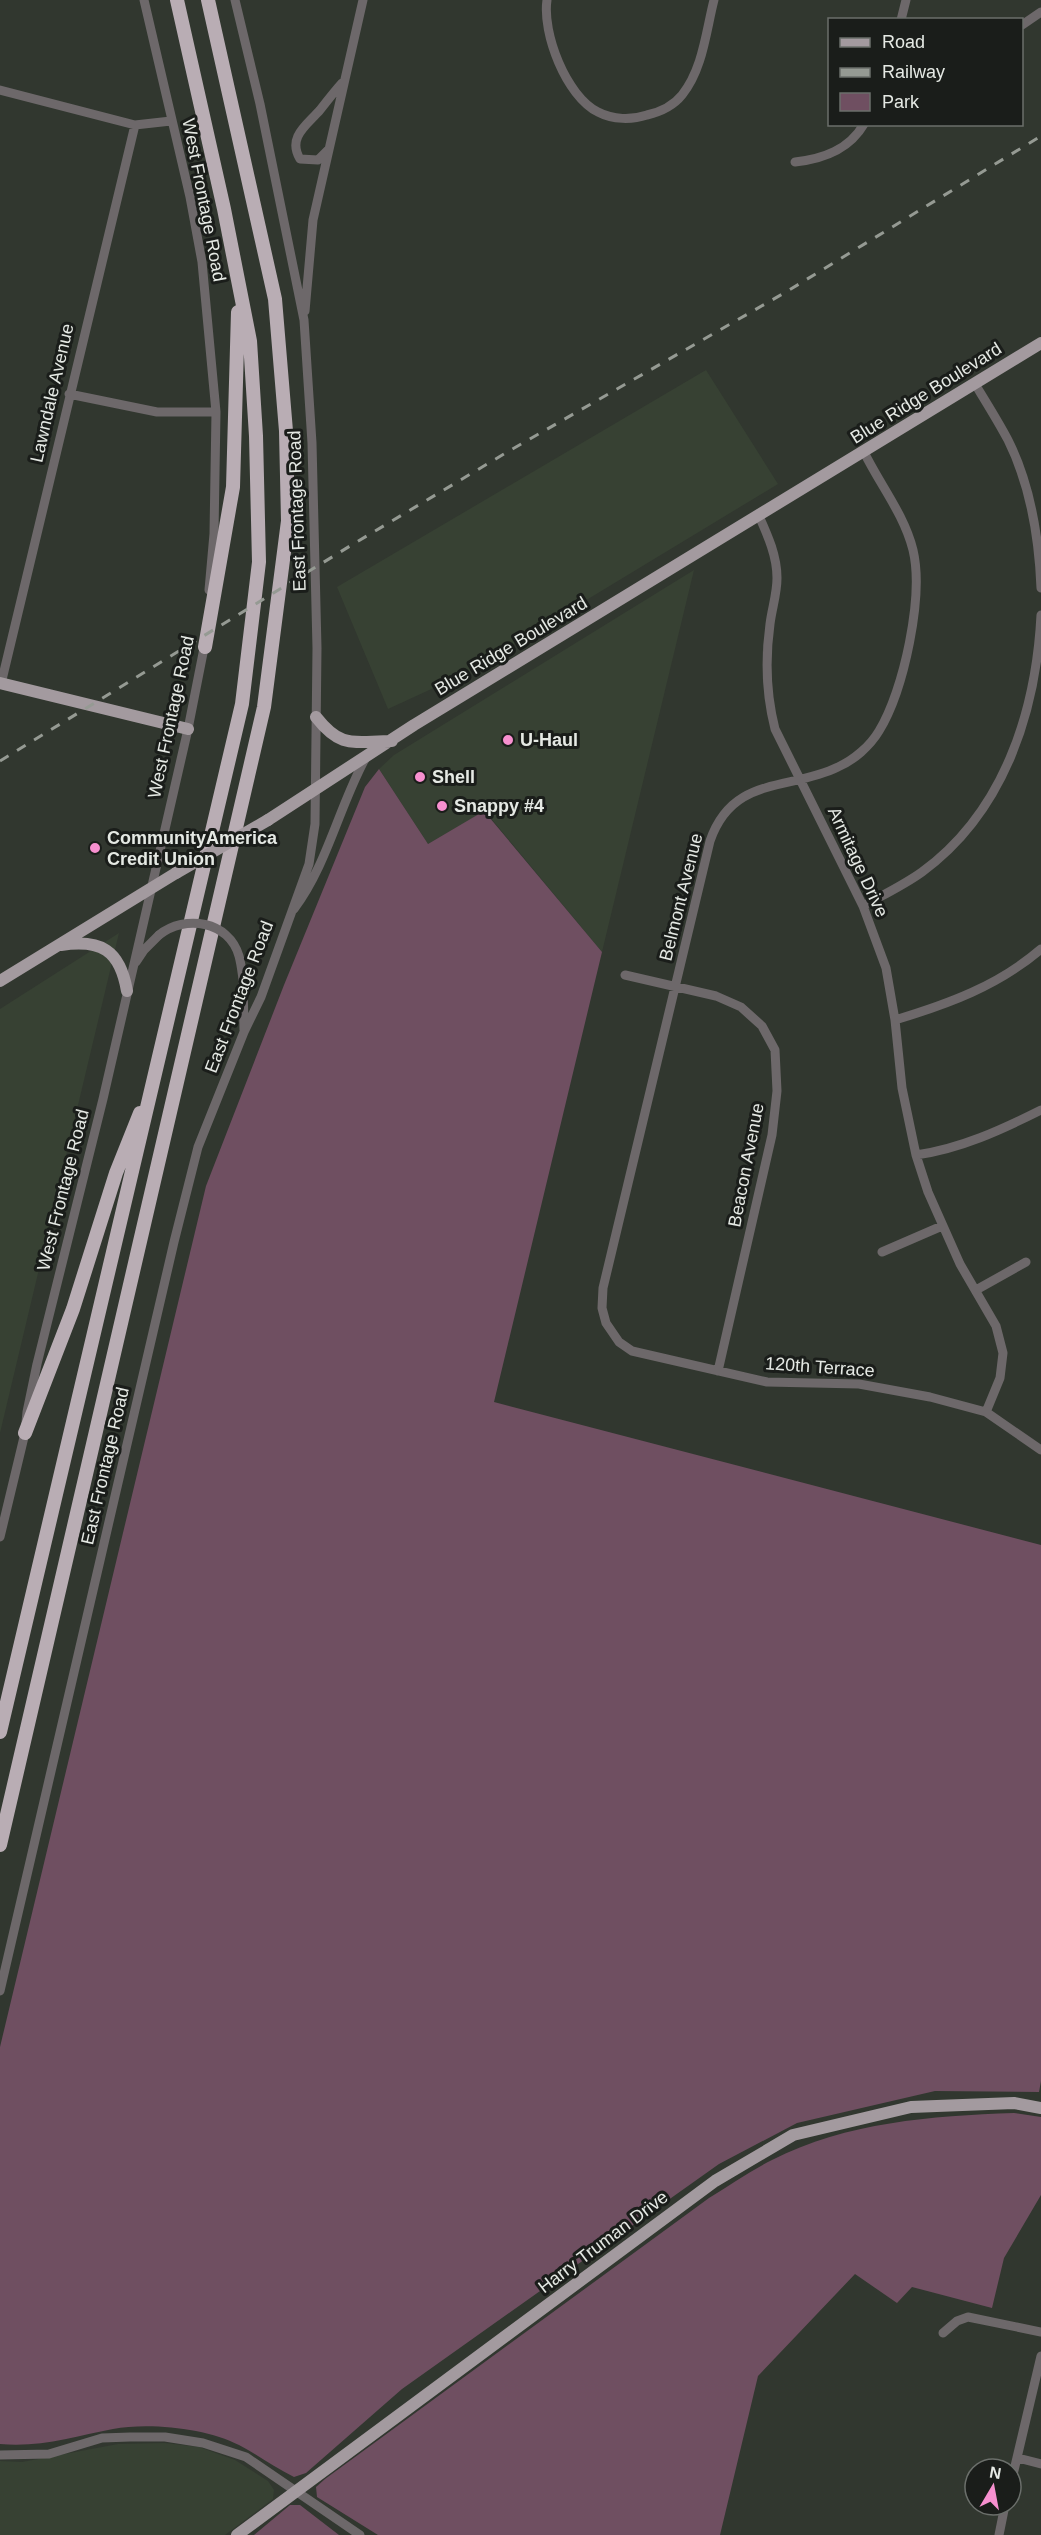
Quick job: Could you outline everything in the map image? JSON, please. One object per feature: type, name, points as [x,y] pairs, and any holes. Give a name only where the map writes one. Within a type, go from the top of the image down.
[{"type":"highway","points":[[0,1732],[158,1069],[242,704],[259,562],[256,436],[250,341],[224,209],[177,0]]},
{"type":"highway","points":[[0,1845],[264,707],[288,521],[286,431],[275,299],[208,0]]},
{"type":"highway","points":[[205,647],[233,487],[239,286]]},
{"type":"highway","points":[[25,1433],[73,1309],[116,1173],[158,1069]]},
{"type":"main road","name":"Blue Ridge Boulevard","points":[[0,981],[176,873],[268,820],[393,741],[414,725],[1041,343]]},
{"type":"main road","points":[[1,683],[188,729]]},
{"type":"main road","points":[[316,717],[327,731],[337,738],[350,742],[393,741]]},
{"type":"main road","points":[[56,946],[93,944],[107,949],[116,959],[122,971],[127,991]]},
{"type":"main road","name":"Harry Truman Drive","points":[[237,2535],[714,2181],[793,2135],[911,2107],[1014,2103],[1041,2108]]},
{"type":"street","name":"West Frontage Road","points":[[0,1538],[25,1433],[37,1364],[103,1099],[205,647],[214,534],[216,412],[202,262],[190,197],[144,0]]},
{"type":"street","name":"East Frontage Road","points":[[0,1991],[177,1228],[198,1147],[244,1032],[261,997],[287,918],[309,864],[315,824],[317,648],[312,443],[304,320],[260,104],[235,0]]},
{"type":"street","points":[[304,320],[313,220],[363,0]]},
{"type":"street","points":[[547,0],[550,40],[563,74],[576,92],[596,112],[610,117],[636,118],[660,111],[681,97],[695,76],[714,0]]},
{"type":"street","points":[[902,18],[906,0]]},
{"type":"street","points":[[1023,24],[1041,12]]},
{"type":"street","points":[[331,144],[325,155],[318,160],[300,159],[295,143],[300,129],[343,81]]},
{"type":"street","points":[[0,90],[135,125],[171,121]]},
{"type":"street","name":"Lawndale Avenue","points":[[1,683],[135,125]]},
{"type":"street","points":[[795,162],[816,160],[832,154],[847,144],[862,126]]},
{"type":"street","points":[[975,384],[1009,441],[1024,483],[1034,525],[1041,588]]},
{"type":"street","points":[[69,394],[158,412],[216,412]]},
{"type":"street","name":"Belmont Avenue","points":[[605,1281],[710,841],[717,825],[731,807],[761,788],[840,767],[858,755],[872,741],[892,704],[907,653],[916,593],[914,552],[900,513],[880,483],[864,452]]},
{"type":"street","name":"Armitage Drive","points":[[759,516],[773,549],[777,577],[775,602],[770,622],[767,701],[775,729],[863,906],[886,968],[895,1020],[902,1088],[916,1155],[942,1226],[960,1264],[996,1326],[1003,1353],[1000,1378],[986,1412]]},
{"type":"street","points":[[863,906],[924,871],[974,822],[993,794],[1010,760],[1030,699],[1039,646],[1041,615]]},
{"type":"street","points":[[287,918],[303,898],[365,758]]},
{"type":"street","points":[[132,968],[144,950],[170,926],[186,923],[210,926],[223,932],[239,955],[243,979],[244,1032]]},
{"type":"street","points":[[895,1020],[945,1005],[985,988],[1022,965],[1041,949]]},
{"type":"street","name":"Beacon Avenue","points":[[625,975],[716,996],[741,1007],[762,1026],[775,1050],[777,1090],[772,1135],[718,1371]]},
{"type":"street","points":[[916,1155],[933,1153],[975,1140],[1041,1110]]},
{"type":"street","points":[[882,1252],[942,1226]]},
{"type":"street","points":[[976,1290],[1026,1262]]},
{"type":"street","name":"120th Terrace","points":[[605,1281],[602,1308],[606,1323],[619,1342],[632,1351],[767,1382],[878,1387],[930,1397],[986,1412],[1041,1450]]},
{"type":"street","points":[[943,2333],[957,2321],[968,2317],[1041,2332]]},
{"type":"street","points":[[1018,2457],[1041,2356]]},
{"type":"street","points":[[0,2455],[49,2454],[102,2438],[165,2437],[203,2443],[246,2457],[360,2535]]},
{"type":"street","points":[[1023,2459],[1041,2464]]},
{"type":"street","points":[[999,2535],[1003,2517]]},
{"type":"shaded area","points":[[706,370],[778,484],[464,674],[388,709],[337,587]]},
{"type":"shaded area","points":[[694,570],[602,952],[485,811],[428,844],[379,769],[394,755]]},
{"type":"shaded area","points":[[119,933],[0,1433],[0,1009]]},
{"type":"shaded area","points":[[165,2443],[199,2447],[235,2460],[268,2481],[274,2490],[273,2499],[225,2535],[0,2535],[0,2461],[22,2462],[118,2444]]},
{"type":"green space","points":[[379,769],[428,844],[484,811],[602,952],[494,1402],[1041,1545],[1041,2081],[1039,2092],[935,2091],[797,2123],[719,2164],[402,2389],[306,2473],[294,2477],[226,2439],[177,2428],[127,2427],[43,2443],[0,2444],[0,2047],[206,1186],[284,985],[365,787]]},
{"type":"green space","points":[[1014,2113],[1041,2117],[1041,2195],[1004,2258],[992,2308],[912,2287],[897,2303],[855,2274],[758,2376],[720,2535],[378,2535],[317,2497],[316,2487],[325,2479],[709,2198],[764,2164],[801,2147],[860,2129],[921,2119]]},
{"type":"green space","points":[[290,2505],[300,2505],[339,2535],[254,2535]]},
{"type":"railway","points":[[0,761],[350,546],[509,451],[786,292],[1041,136]]},
{"type":"place","name":"U-Haul","points":[[508,740]]},
{"type":"place","name":"Shell","points":[[420,777]]},
{"type":"place","name":"Snappy #4","points":[[442,806]]},
{"type":"place","name":"CommunityAmerica Credit Union","points":[[95,848]]}]
